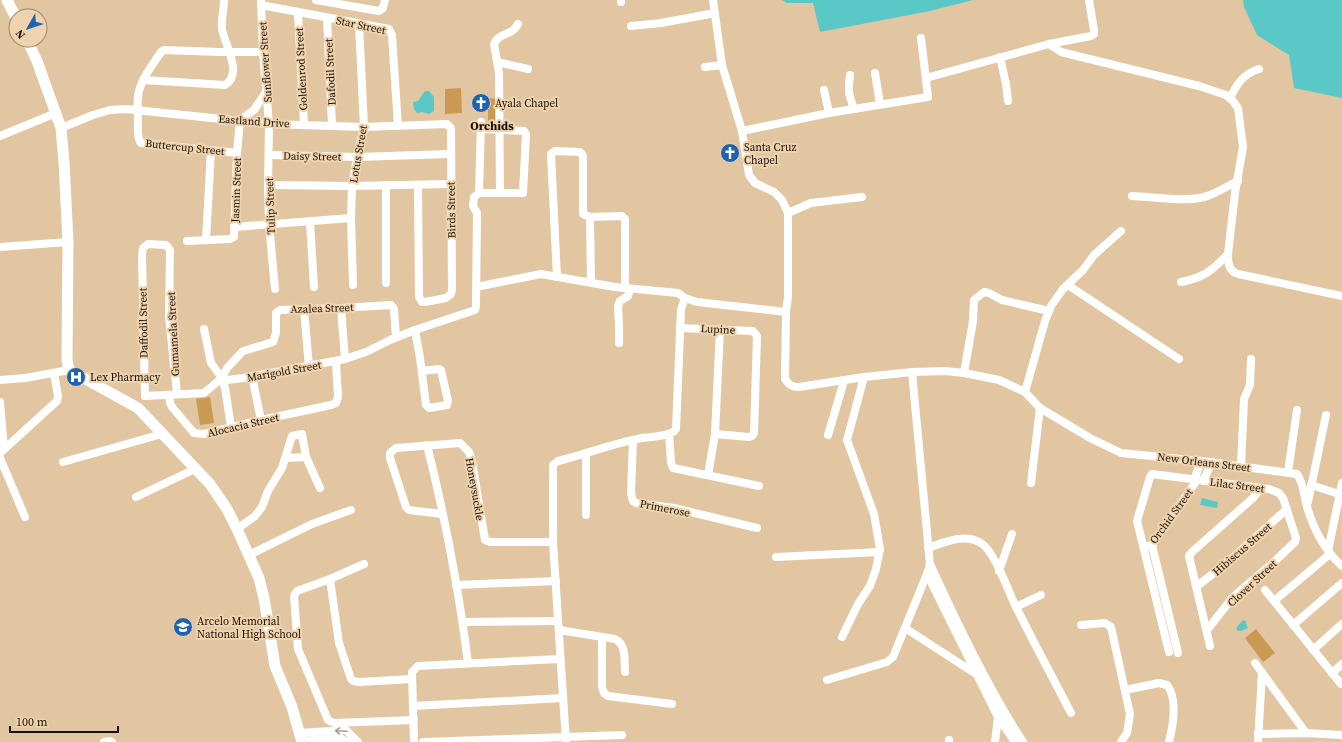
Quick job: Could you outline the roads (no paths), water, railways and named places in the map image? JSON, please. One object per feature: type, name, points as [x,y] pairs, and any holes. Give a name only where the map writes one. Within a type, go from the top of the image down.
[{"type":"street","points":[[143,80],[225,85],[230,82],[233,74],[231,52],[222,29],[224,0]]},
{"type":"street","points":[[319,0],[352,4],[381,11],[385,0]]},
{"type":"street","points":[[713,0],[722,65],[742,131],[750,177],[755,184],[774,192],[782,200],[788,213],[788,297],[786,312],[785,379],[788,384],[793,387],[799,388],[864,377],[912,372],[945,371],[964,372],[999,380],[1026,392],[1048,311],[1058,296],[1083,270],[1094,255],[1121,231]]},
{"type":"street","points":[[926,78],[1049,44],[1087,38],[1094,34],[1088,0]]},
{"type":"street","name":"Star Street","points":[[261,3],[298,13],[389,29],[392,33],[398,126]]},
{"type":"street","name":"Sunflower Street","points":[[261,3],[263,52],[269,124]]},
{"type":"street","name":"Goldenrod Street","points":[[298,13],[304,124]]},
{"type":"street","points":[[631,26],[661,23],[714,13]]},
{"type":"street","name":"Dafodil Street","points":[[327,18],[332,125]]},
{"type":"street","name":"Lotus Street","points":[[353,285],[351,218],[352,186],[364,127],[359,24]]},
{"type":"street","points":[[500,192],[498,130],[499,73],[494,47],[495,42],[504,34],[514,30],[518,24]]},
{"type":"street","points":[[742,131],[829,113],[928,97],[921,38]]},
{"type":"street","points":[[1049,44],[1061,52],[1199,86],[1226,95],[1230,98],[1238,108],[1243,147],[1228,254],[1228,262],[1233,272],[1342,296]]},
{"type":"street","points":[[31,48],[37,61],[61,128],[68,242],[66,360],[69,370]]},
{"type":"street","points":[[138,111],[138,97],[143,80],[161,52],[164,50],[263,52]]},
{"type":"street","points":[[1000,57],[1008,101]]},
{"type":"street","points":[[497,62],[528,69]]},
{"type":"street","points":[[705,67],[722,65]]},
{"type":"street","points":[[1230,98],[1240,80],[1250,72],[1259,69]]},
{"type":"street","points":[[875,73],[880,104]]},
{"type":"street","points":[[850,75],[847,87],[848,95],[854,109]]},
{"type":"street","points":[[824,90],[829,113]]},
{"type":"street","points":[[240,120],[254,110],[266,92]]},
{"type":"street","name":"Eastland Drive","points":[[61,128],[110,110],[138,111],[269,124],[364,127],[447,124],[450,126]]},
{"type":"street","name":"Buttercup Street","points":[[138,111],[138,139],[141,143],[237,153]]},
{"type":"street","points":[[0,136],[56,113]]},
{"type":"street","name":"Jasmin Street","points":[[187,241],[232,238],[234,235],[237,153],[240,120]]},
{"type":"street","name":"Tulip Street","points":[[269,124],[269,224],[275,289]]},
{"type":"street","name":"Birds Street","points":[[418,185],[419,297],[422,302],[425,302],[446,298],[451,294],[450,126]]},
{"type":"street","points":[[479,193],[481,126],[498,130],[524,131],[526,134],[524,191],[522,193],[479,193],[474,197],[472,203],[473,208],[477,213],[476,287],[537,274],[628,288],[678,293],[685,298],[697,302],[786,312]]},
{"type":"street","points":[[206,240],[211,150]]},
{"type":"street","points":[[556,277],[551,156],[553,151],[580,152],[582,155],[583,213],[590,217],[622,216],[625,219],[628,296],[618,303],[619,343]]},
{"type":"street","name":"Daisy Street","points":[[269,156],[357,157],[450,154]]},
{"type":"street","points":[[1132,196],[1191,199],[1214,194],[1238,181]]},
{"type":"street","points":[[268,185],[352,186],[450,184]]},
{"type":"street","points":[[386,185],[386,283]]},
{"type":"street","points":[[788,213],[811,203],[862,197]]},
{"type":"street","points":[[590,217],[591,282]]},
{"type":"street","points":[[235,227],[351,218]]},
{"type":"street","points":[[310,222],[314,287]]},
{"type":"street","points":[[0,247],[68,242]]},
{"type":"street","name":"Daffodil Street","points":[[145,396],[142,251],[148,244],[166,245],[170,250]]},
{"type":"street","name":"Gumamela Street","points":[[170,250],[169,316],[173,395]]},
{"type":"street","points":[[1181,282],[1193,280],[1203,276],[1228,254]]},
{"type":"street","points":[[1068,285],[1179,359]]},
{"type":"street","name":"Marigold Street","points":[[222,378],[231,380],[336,362],[366,352],[414,330],[474,311],[476,306],[476,287]]},
{"type":"street","points":[[964,372],[973,321],[974,300],[978,295],[984,292],[989,293],[1002,300],[1048,311]]},
{"type":"street","points":[[566,739],[553,542],[553,466],[558,461],[633,440],[669,434],[675,431],[681,309],[685,298]]},
{"type":"street","name":"Azalea Street","points":[[222,378],[227,368],[243,351],[273,342],[276,333],[277,311],[387,305],[393,306],[396,337]]},
{"type":"street","points":[[341,308],[345,359]]},
{"type":"street","points":[[304,309],[309,366]]},
{"type":"street","name":"Lupine","points":[[680,328],[752,331],[757,336],[754,433],[749,437],[715,434]]},
{"type":"street","points":[[204,329],[211,363],[222,378],[225,388],[231,427]]},
{"type":"street","points":[[708,475],[715,434],[720,329]]},
{"type":"street","points":[[414,330],[422,370],[427,407],[429,408],[446,405],[448,401],[441,370],[422,370]]},
{"type":"street","points":[[1241,466],[1244,398],[1250,385],[1251,359]]},
{"type":"street","name":"Alocacia Street","points":[[173,395],[170,403],[172,407],[196,434],[204,434],[336,403],[338,397],[336,362]]},
{"type":"street","points":[[0,380],[54,374],[69,370],[138,408],[210,484],[227,509],[259,578],[275,666],[292,707],[301,739]]},
{"type":"street","points":[[912,372],[930,564],[980,673]]},
{"type":"street","points":[[2,451],[57,401],[58,396],[54,374]]},
{"type":"street","points":[[252,376],[262,420]]},
{"type":"street","points":[[842,637],[858,604],[870,586],[880,544],[874,514],[846,440],[864,377]]},
{"type":"street","points":[[138,408],[145,396],[204,393],[222,378]]},
{"type":"street","points":[[828,435],[844,381]]},
{"type":"street","name":"New Orleans Street","points":[[1026,392],[1040,408],[1090,438],[1121,453],[1212,462],[1288,472]]},
{"type":"street","points":[[0,402],[2,451]]},
{"type":"street","points":[[1032,483],[1040,408]]},
{"type":"street","points":[[1297,410],[1288,472],[1297,474],[1301,480],[1307,507],[1315,530],[1329,552],[1342,566]]},
{"type":"street","points":[[1307,507],[1326,415]]},
{"type":"street","points":[[63,462],[162,434]]},
{"type":"street","points":[[237,529],[252,518],[262,507],[268,491],[282,468],[292,436],[302,434],[306,457],[320,488]]},
{"type":"street","points":[[669,434],[670,462],[673,468],[759,486]]},
{"type":"street","name":"Primerose","points":[[633,440],[631,494],[633,501],[636,503],[674,508],[757,528]]},
{"type":"street","name":"Honeysuckle","points":[[442,514],[409,510],[406,507],[390,458],[390,453],[396,448],[460,443],[469,452],[472,462],[485,540],[490,542],[553,542]]},
{"type":"street","points":[[428,445],[439,493],[463,622],[468,663]]},
{"type":"street","points":[[586,453],[586,515]]},
{"type":"street","points":[[286,458],[306,457]]},
{"type":"street","points":[[0,458],[25,517]]},
{"type":"street","points":[[1198,480],[1201,461]]},
{"type":"street","points":[[1198,480],[1212,462]]},
{"type":"street","points":[[136,497],[195,469]]},
{"type":"street","name":"Lilac Street","points":[[1148,546],[1137,519],[1150,477],[1153,474],[1269,489],[1279,493],[1283,498],[1295,536]]},
{"type":"street","name":"Orchid Street","points":[[1148,546],[1198,480]]},
{"type":"street","points":[[1274,601],[1329,552],[1342,483]]},
{"type":"street","points":[[1311,485],[1339,494]]},
{"type":"street","points":[[1210,646],[1189,558],[1197,546],[1253,498],[1261,488]]},
{"type":"street","name":"Hibiscus Street","points":[[1196,587],[1229,561],[1287,509]]},
{"type":"street","points":[[249,555],[312,524],[351,510]]},
{"type":"street","points":[[999,571],[1012,534]]},
{"type":"street","name":"Clover Street","points":[[1207,630],[1233,597],[1276,560],[1294,542],[1295,536]]},
{"type":"street","points":[[928,548],[951,540],[968,538],[981,544],[990,553],[1016,607],[1072,713]]},
{"type":"street","points":[[1148,546],[1169,652]]},
{"type":"street","points":[[1148,546],[1178,653]]},
{"type":"street","points":[[776,557],[879,552]]},
{"type":"street","points":[[364,564],[330,579],[300,589],[295,593],[298,649],[328,720],[334,723],[414,720]]},
{"type":"street","points":[[827,680],[887,662],[893,657],[930,564]]},
{"type":"street","points":[[927,574],[1015,742]]},
{"type":"street","points":[[330,579],[339,644],[351,679],[356,682],[412,679]]},
{"type":"street","points":[[456,586],[556,581]]},
{"type":"street","points":[[1293,625],[1342,583]]},
{"type":"street","points":[[1266,590],[1341,684]]},
{"type":"street","points":[[1016,607],[1041,595]]},
{"type":"street","points":[[463,622],[558,621]]},
{"type":"street","points":[[1081,625],[1104,623],[1111,627],[1130,714],[1126,733],[1121,742]]},
{"type":"street","points":[[1313,650],[1342,624]]},
{"type":"street","points":[[905,628],[980,673]]},
{"type":"street","points":[[559,630],[615,639],[622,644],[624,649],[625,672]]},
{"type":"street","points":[[602,637],[602,687],[606,695],[672,704]]},
{"type":"street","points":[[414,742],[412,672],[418,666],[560,659]]},
{"type":"street","points":[[1255,663],[1306,732]]},
{"type":"street","points":[[1332,673],[1342,664]]},
{"type":"street","points":[[1262,673],[1258,738],[1306,732],[1342,735]]},
{"type":"street","points":[[1125,690],[1159,683],[1167,685],[1172,695],[1173,723],[1170,742]]},
{"type":"street","points":[[413,706],[563,698]]},
{"type":"street","points":[[995,742],[1002,715]]},
{"type":"street","points":[[1002,715],[1023,742]]},
{"type":"street","points":[[301,739],[346,730],[358,742]]},
{"type":"street","points":[[423,742],[605,738],[622,735]]},
{"type":"street","points":[[301,739],[340,738],[348,742]]},
{"type":"street","points":[[104,742],[112,742]]},
{"type":"water","points":[[782,0],[973,0],[930,11],[820,32],[813,3],[787,3]]},
{"type":"water","points":[[1243,0],[1342,0],[1342,98],[1294,88],[1289,55],[1257,35],[1244,7]]},
{"type":"water","points":[[426,91],[429,91],[434,97],[434,111],[429,114],[422,112],[417,113],[414,109],[413,102],[418,101]]},
{"type":"water","points":[[1202,498],[1218,502],[1217,508],[1200,505]]},
{"type":"water","points":[[1243,620],[1246,621],[1248,628],[1238,631],[1236,628]]},
{"type":"place","name":"Ayala Chapel","points":[[481,103]]},
{"type":"place","name":"Santa Cruz Chapel","points":[[730,153]]},
{"type":"place","name":"Lex Pharmacy","points":[[76,377]]},
{"type":"place","name":"Arcelo Memorial National High School","points":[[183,627]]},
{"type":"district","name":"Orchids","points":[[492,126]]}]
